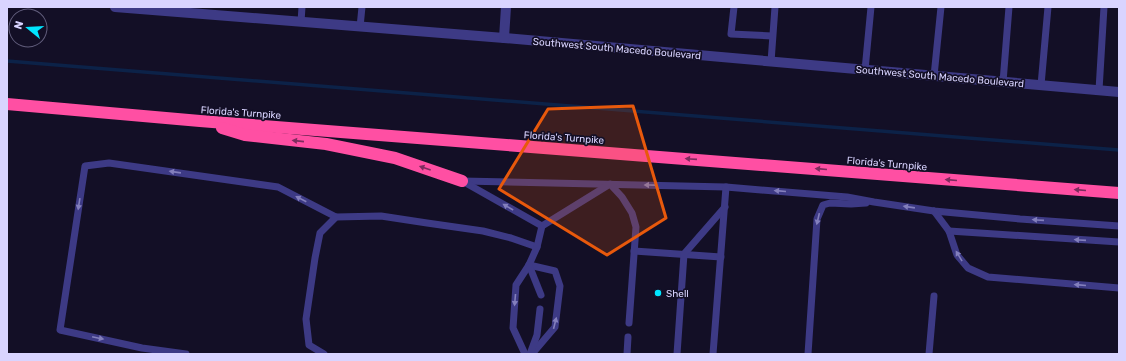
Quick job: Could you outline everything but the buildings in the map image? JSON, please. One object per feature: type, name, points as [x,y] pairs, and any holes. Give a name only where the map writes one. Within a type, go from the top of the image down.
[{"type":"highway","name":"Florida's Turnpike","points":[[7,104],[200,121],[1119,193]]},
{"type":"highway","points":[[200,121],[246,135],[326,144],[395,158],[462,181]]},
{"type":"street","name":"Southwest South Macedo Boulevard","points":[[115,7],[171,9],[300,22],[504,38],[1119,92]]},
{"type":"street","points":[[504,38],[506,7]]},
{"type":"lane","points":[[300,22],[302,7]]},
{"type":"lane","points":[[360,27],[362,7]]},
{"type":"lane","points":[[734,7],[731,34],[772,36]]},
{"type":"lane","points":[[770,62],[774,7]]},
{"type":"lane","points":[[865,70],[871,7]]},
{"type":"lane","points":[[934,76],[941,7]]},
{"type":"lane","points":[[1003,82],[1010,7]]},
{"type":"lane","points":[[1041,85],[1048,7]]},
{"type":"lane","points":[[1099,90],[1104,7]]},
{"type":"lane","points":[[186,354],[142,348],[60,330],[85,166],[109,163],[278,187],[336,217],[381,216],[426,222],[483,231],[511,238],[537,247]]},
{"type":"lane","points":[[462,181],[726,187],[847,197],[934,211],[1119,226]]},
{"type":"lane","points":[[462,181],[542,226]]},
{"type":"lane","points":[[525,354],[512,328],[516,285],[529,265],[537,247],[542,226],[610,184]]},
{"type":"lane","points":[[610,184],[632,213],[636,227],[629,323]]},
{"type":"lane","points":[[713,354],[726,187]]},
{"type":"lane","points":[[808,354],[817,219],[822,205],[830,203],[851,204],[874,202]]},
{"type":"lane","points":[[677,354],[684,254],[725,206]]},
{"type":"lane","points":[[934,211],[949,231],[957,255],[968,268],[988,277],[1119,288]]},
{"type":"lane","points":[[324,354],[309,345],[306,319],[320,233],[336,217]]},
{"type":"lane","points":[[949,231],[1119,242]]},
{"type":"lane","points":[[634,251],[721,257]]},
{"type":"lane","points":[[529,265],[541,296]]},
{"type":"lane","points":[[529,265],[555,271],[560,286],[555,327],[531,354]]},
{"type":"lane","points":[[929,354],[934,296]]},
{"type":"lane","points":[[531,354],[538,335],[540,309]]},
{"type":"lane","points":[[627,354],[628,337]]},
{"type":"highlighted area","points":[[633,106],[666,218],[607,255],[499,189],[548,109]]},
{"type":"waterway","points":[[7,61],[1119,150]]},
{"type":"place","name":"Shell","points":[[658,293]]}]
